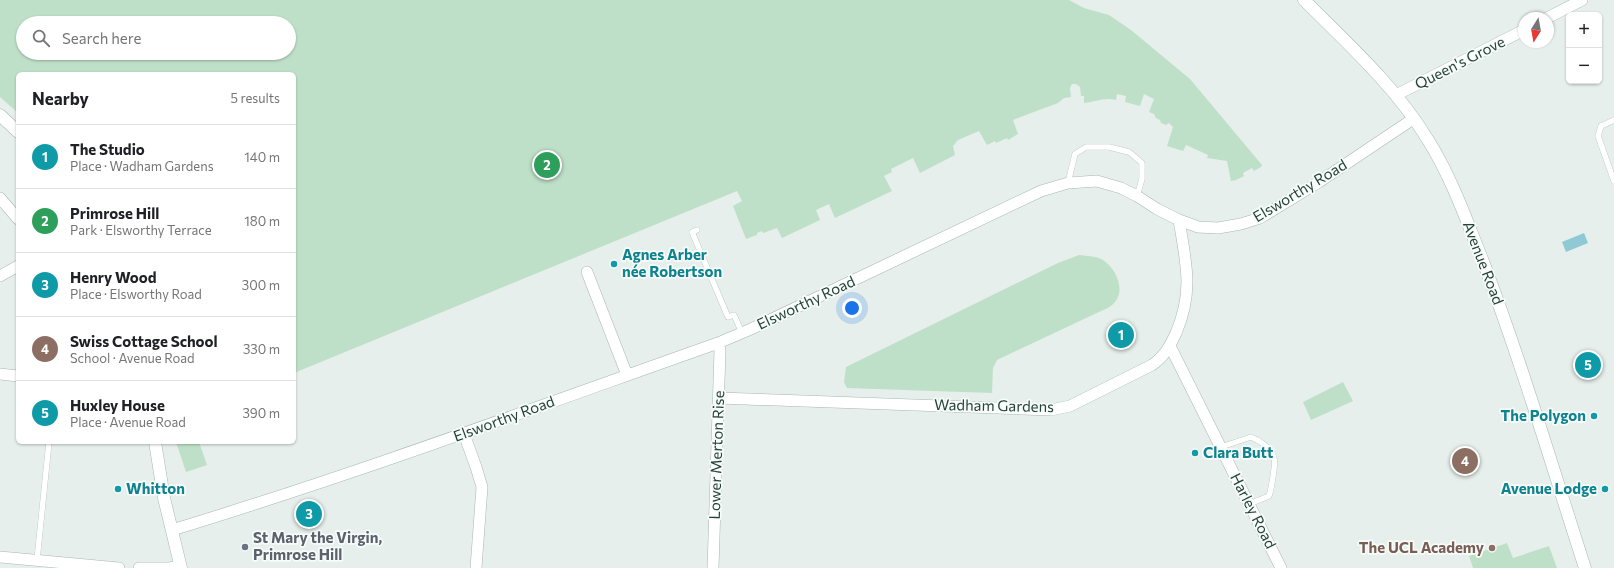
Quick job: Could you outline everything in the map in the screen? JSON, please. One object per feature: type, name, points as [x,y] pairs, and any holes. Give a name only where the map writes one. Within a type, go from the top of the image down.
[{"type":"main road","name":"Avenue Road","points":[[1304,0],[1363,59],[1396,95],[1432,147],[1462,211],[1505,319],[1585,568]]},
{"type":"main road","points":[[0,115],[16,130]]},
{"type":"main road","points":[[155,444],[164,498],[181,566]]},
{"type":"street","points":[[1554,14],[1582,0]]},
{"type":"street","name":"Queen's Grove","points":[[1396,95],[1518,33]]},
{"type":"street","name":"Elsworthy Road","points":[[172,530],[464,434],[718,343],[1041,191],[1068,183],[1097,181],[1121,188],[1137,196],[1157,210],[1179,220],[1207,228],[1241,224],[1260,218],[1344,166],[1377,142],[1414,119]]},
{"type":"street","points":[[0,198],[16,217]]},
{"type":"street","name":"Wadham Gardens","points":[[719,398],[1051,410],[1070,406],[1152,365],[1170,346],[1184,310],[1187,296],[1187,278],[1179,220]]},
{"type":"street","points":[[0,276],[16,267]]},
{"type":"street","points":[[588,272],[627,375]]},
{"type":"street","name":"Lower Merton Rise","points":[[713,568],[719,398],[720,350],[718,343]]},
{"type":"street","name":"Harley Road","points":[[1170,346],[1281,568]]},
{"type":"street","points":[[0,374],[16,376]]},
{"type":"street","points":[[464,434],[482,487],[476,568]]},
{"type":"street","points":[[0,557],[119,568]]},
{"type":"street","points":[[139,568],[170,568],[181,566]]},
{"type":"lane","points":[[1614,120],[1601,126],[1598,136],[1614,181]]},
{"type":"lane","points":[[1068,183],[1075,154],[1086,147],[1109,147],[1129,152],[1142,163],[1142,180],[1137,196]]},
{"type":"lane","points":[[696,230],[692,232],[728,317],[734,315],[742,333]]},
{"type":"lane","points":[[1221,447],[1251,437],[1258,440],[1268,448],[1274,459],[1269,496],[1249,504]]},
{"type":"lane","points":[[37,560],[49,444]]},
{"type":"green space","points":[[0,0],[1069,0],[1084,8],[1109,15],[1131,30],[1190,79],[1262,165],[1254,171],[1252,168],[1243,173],[1244,176],[1231,181],[1227,161],[1207,158],[1208,155],[1186,145],[1183,151],[1167,146],[1173,127],[1169,123],[1166,125],[1161,123],[1154,114],[1149,112],[1154,99],[1144,94],[1140,106],[1125,102],[1126,96],[1117,94],[1116,100],[1104,99],[1084,103],[1084,96],[1081,96],[1080,87],[1076,84],[1072,84],[1070,88],[1071,97],[1064,98],[1058,103],[1013,120],[1018,134],[1008,140],[1007,138],[987,145],[979,131],[958,140],[953,146],[955,155],[920,173],[913,158],[891,169],[892,172],[884,176],[892,191],[835,218],[829,204],[816,210],[820,220],[782,238],[777,228],[763,233],[762,231],[757,233],[757,235],[746,239],[733,206],[742,201],[737,191],[296,372],[296,72],[16,72],[16,111],[0,97]]},
{"type":"green space","points":[[1079,255],[1092,256],[1103,260],[1108,264],[1116,275],[1118,281],[1119,294],[1116,300],[1108,308],[997,360],[993,368],[992,393],[847,388],[844,382],[846,367],[1058,263]]},
{"type":"green space","points":[[1343,382],[1353,401],[1311,420],[1303,402]]},
{"type":"green space","points":[[177,444],[200,444],[207,465],[186,472]]},
{"type":"green space","points":[[1507,543],[1513,558],[1549,546],[1557,568],[1473,568],[1469,556]]},
{"type":"water","points":[[1584,233],[1588,243],[1566,252],[1562,242]]},
{"type":"place","name":"Primrose Hill","points":[[547,165]]},
{"type":"place","name":"Agnes Arber née Robertson","points":[[614,264]]},
{"type":"place","name":"The Studio","points":[[1121,335]]},
{"type":"place","name":"Huxley House","points":[[1588,365]]},
{"type":"place","name":"The Polygon","points":[[1594,416]]},
{"type":"place","name":"Clara Butt","points":[[1195,453]]},
{"type":"place","name":"Swiss Cottage School","points":[[1465,461]]},
{"type":"place","name":"Whitton","points":[[118,489]]},
{"type":"place","name":"Avenue Lodge","points":[[1605,489]]},
{"type":"place","name":"Henry Wood","points":[[309,514]]},
{"type":"place","name":"St Mary the Virgin, Primrose Hill","points":[[245,547]]},
{"type":"place","name":"The UCL Academy","points":[[1492,548]]}]
